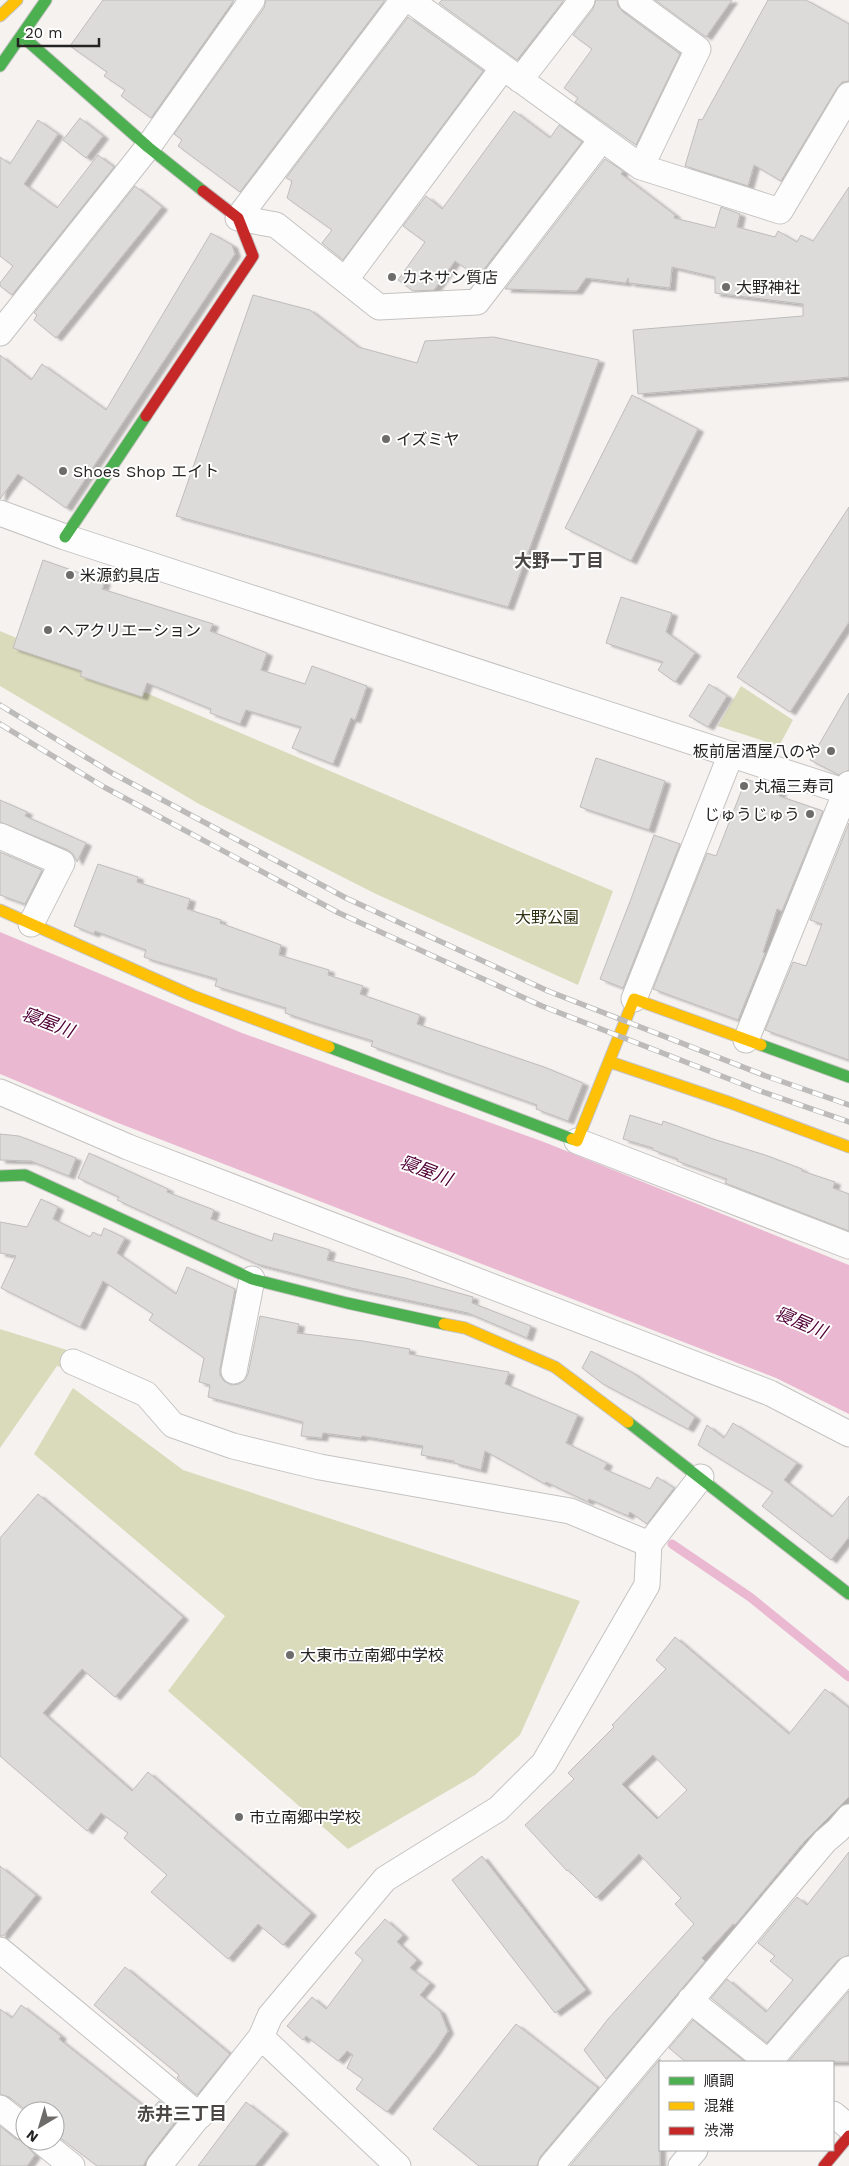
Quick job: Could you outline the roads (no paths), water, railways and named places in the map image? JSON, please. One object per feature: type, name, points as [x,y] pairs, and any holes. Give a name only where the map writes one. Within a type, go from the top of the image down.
[{"type":"street","points":[[0,16],[17,0]]},
{"type":"street","points":[[0,66],[46,0]]},
{"type":"street","points":[[0,333],[148,147],[252,0]]},
{"type":"street","points":[[238,218],[402,0]]},
{"type":"street","points":[[410,0],[641,167],[780,211],[849,95]]},
{"type":"street","points":[[346,279],[512,74],[582,0]]},
{"type":"street","points":[[631,0],[698,50],[641,167]]},
{"type":"street","points":[[22,36],[148,147],[238,218],[276,225],[379,307],[477,302],[602,139]]},
{"type":"street","points":[[65,538],[254,256],[238,218]]},
{"type":"street","points":[[0,513],[65,538],[731,754],[848,789],[746,1040]]},
{"type":"street","points":[[577,1141],[731,754]]},
{"type":"street","points":[[0,836],[62,863],[31,924]]},
{"type":"street","points":[[0,910],[193,996],[849,1246]]},
{"type":"street","points":[[634,999],[849,1077]]},
{"type":"street","points":[[610,1062],[731,1103],[849,1147]]},
{"type":"street","points":[[0,1092],[128,1147],[770,1393],[849,1434]]},
{"type":"street","points":[[0,1176],[25,1175],[252,1279],[347,1303],[465,1328],[555,1367],[701,1477],[849,1594]]},
{"type":"street","points":[[234,1372],[252,1279]]},
{"type":"street","points":[[73,1362],[146,1394],[173,1425],[233,1446],[320,1467],[570,1511],[648,1544]]},
{"type":"street","points":[[159,2166],[261,2037],[270,2016],[385,1879],[498,1809],[544,1763],[647,1586],[648,1544],[701,1477]]},
{"type":"street","points":[[551,2166],[825,1841],[845,1828]]},
{"type":"street","points":[[0,1950],[200,2116]]},
{"type":"street","points":[[770,2061],[849,1969]]},
{"type":"street","points":[[690,2000],[768,2061]]},
{"type":"street","points":[[261,2037],[398,2166]]},
{"type":"street","points":[[0,2108],[15,2120]]},
{"type":"street","points":[[834,2115],[849,2127]]},
{"type":"street","points":[[824,2166],[849,2136]]},
{"type":"street","points":[[53,2151],[72,2166]]},
{"type":"street","points":[[681,2166],[694,2151]]},
{"type":"water","name":"寝屋川","points":[[0,932],[242,1033],[544,1142],[849,1265],[849,1414],[776,1378],[113,1121],[0,1074]]},
{"type":"waterway","points":[[672,1544],[750,1597],[849,1677]]},
{"type":"railway","points":[[0,705],[112,773],[346,898],[548,991],[766,1076],[849,1105]]},
{"type":"railway","points":[[0,724],[104,787],[339,913],[542,1006],[760,1091],[849,1122]]},
{"type":"place","name":"カネサン質店","points":[[392,277]]},
{"type":"place","name":"大野神社","points":[[726,287]]},
{"type":"place","name":"イズミヤ","points":[[386,439]]},
{"type":"place","name":"Shoes Shop エイト","points":[[63,471]]},
{"type":"place","name":"米源釣具店","points":[[70,575]]},
{"type":"place","name":"ヘアクリエーション","points":[[48,630]]},
{"type":"place","name":"板前居酒屋八のや","points":[[831,751]]},
{"type":"place","name":"丸福三寿司","points":[[744,786]]},
{"type":"place","name":"じゅうじゅう","points":[[810,814]]},
{"type":"place","name":"大東市立南郷中学校","points":[[290,1655]]},
{"type":"place","name":"市立南郷中学校","points":[[239,1817]]},
{"type":"district","name":"大野一丁目","points":[[559,560]]},
{"type":"district","name":"赤井三丁目","points":[[182,2113]]},
{"type":"park label","name":"大野公園","points":[[547,917]]}]
